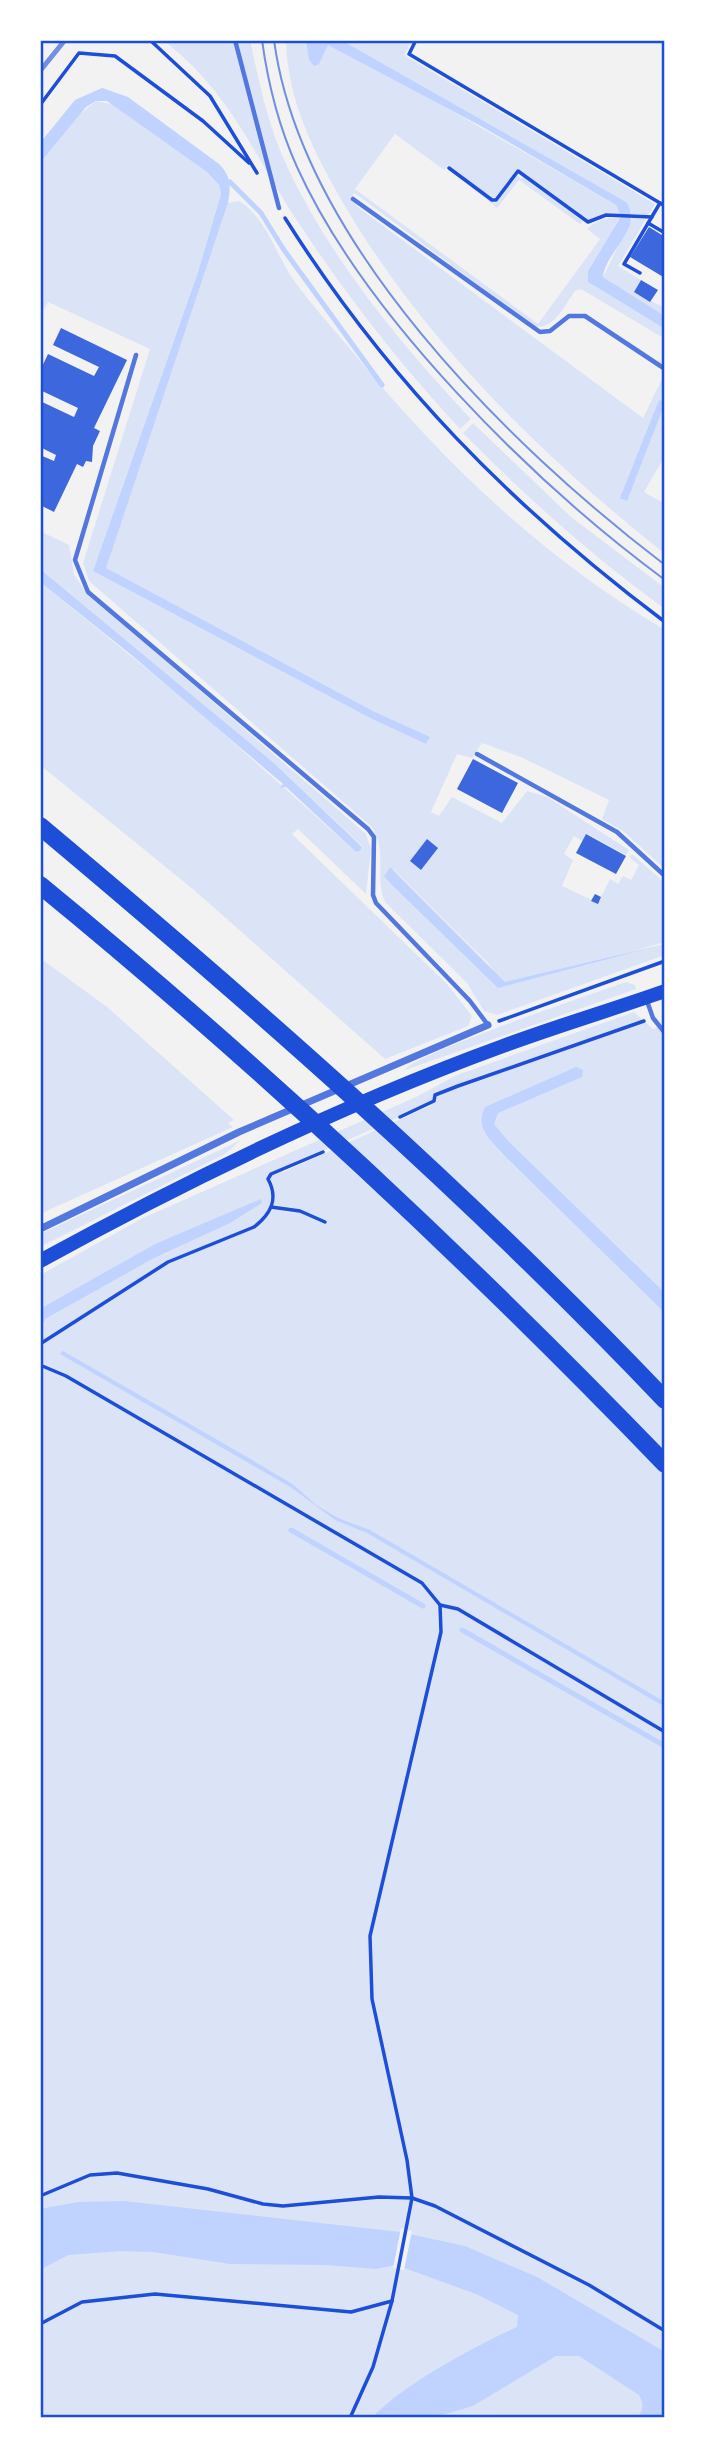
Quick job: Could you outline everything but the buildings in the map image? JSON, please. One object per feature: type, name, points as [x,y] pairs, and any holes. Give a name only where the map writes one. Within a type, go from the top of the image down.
[{"type":"highway","points":[[40,826],[269,1021],[448,1186],[665,1400]]},
{"type":"highway","points":[[40,885],[164,989],[346,1153],[497,1296],[665,1464]]},
{"type":"main road","points":[[40,1261],[125,1214],[258,1150],[411,1083],[503,1046],[665,991]]},
{"type":"street","points":[[40,1229],[239,1132],[391,1064],[488,1025]]},
{"type":"lane","points":[[235,40],[279,208]]},
{"type":"lane","points":[[353,199],[540,332],[550,331],[569,316],[585,316],[665,369]]},
{"type":"lane","points":[[136,355],[75,560],[88,592],[368,830],[374,837],[373,895],[376,903],[470,1001],[488,1025]]},
{"type":"lane","points":[[477,754],[617,832],[665,876]]},
{"type":"lane","points":[[646,998],[653,1018],[665,1033]]},
{"type":"path","points":[[150,40],[211,96],[260,177]]},
{"type":"path","points":[[416,40],[409,54],[663,204],[648,223],[624,264],[640,274]]},
{"type":"path","points":[[40,105],[79,53],[115,56],[203,121],[254,167]]},
{"type":"path","points":[[449,169],[492,200],[496,200],[518,171],[588,222],[614,215],[652,217]]},
{"type":"path","points":[[279,208],[339,298],[413,391],[464,447],[550,531],[665,622]]},
{"type":"path","points":[[648,223],[665,233]]},
{"type":"path","points":[[488,1025],[665,961]]},
{"type":"path","points":[[432,1102],[435,1095],[458,1086],[653,1018]]},
{"type":"path","points":[[40,1343],[167,1262],[254,1227],[265,1219],[274,1197],[268,1179],[275,1170],[282,1170]]},
{"type":"path","points":[[271,1207],[300,1211],[326,1222]]},
{"type":"path","points":[[40,1366],[66,1376],[422,1583],[440,1605],[441,1632],[370,1936],[372,1999],[407,2160],[412,2198],[392,2301],[373,2367],[350,2418]]},
{"type":"path","points":[[440,1605],[458,1609],[665,1732]]},
{"type":"path","points":[[40,2196],[90,2175],[117,2173],[283,2206],[379,2197],[412,2198],[435,2206],[589,2285],[665,2331]]},
{"type":"path","points":[[40,2324],[82,2302],[155,2294],[351,2312],[392,2301]]},
{"type":"shaded area","points":[[163,40],[250,40],[274,134],[303,199],[368,298],[418,361],[471,419],[460,429],[353,301],[296,219],[223,101],[206,80]]},
{"type":"shaded area","points":[[286,40],[412,40],[404,55],[655,204],[648,216],[632,215],[629,207],[426,96],[616,205],[621,214],[604,213],[589,221],[518,169],[498,197],[492,198],[448,166],[444,170],[395,134],[355,189],[538,324],[600,239],[587,229],[602,220],[620,217],[588,271],[591,284],[665,329],[665,339],[581,289],[575,291],[553,321],[540,327],[533,326],[360,197],[354,193],[351,198],[359,208],[643,418],[662,379],[665,380],[665,456],[644,492],[665,504],[665,554],[619,517],[531,437],[450,351],[413,306],[378,258],[324,169],[298,107]]},
{"type":"shaded area","points":[[96,101],[112,104],[207,172],[219,185],[221,194],[198,272],[93,571],[372,719],[426,744],[429,737],[373,711],[105,568],[228,203],[239,201],[257,217],[288,272],[314,306],[381,386],[454,465],[532,536],[574,569],[665,630],[665,869],[623,831],[602,819],[609,800],[523,758],[482,743],[472,758],[457,754],[431,812],[439,816],[452,797],[502,823],[527,791],[547,797],[629,850],[626,855],[587,834],[582,841],[574,836],[564,854],[573,860],[562,886],[598,903],[610,879],[618,884],[623,876],[631,880],[639,865],[630,858],[632,854],[665,883],[665,942],[598,961],[665,944],[665,955],[497,1015],[484,1011],[467,983],[385,902],[379,844],[371,826],[89,581],[83,563],[150,349],[48,302],[40,317],[40,163],[80,114]],"holes":[[[390,867],[487,962],[503,983],[574,967],[498,987],[384,876]]]},
{"type":"shaded area","points":[[451,171],[495,204],[517,175],[521,179],[523,177],[583,221],[580,224],[519,180],[497,208]]},
{"type":"shaded area","points":[[632,218],[646,219],[618,266],[641,280],[634,292],[665,308],[665,316],[603,277]]},
{"type":"shaded area","points":[[473,423],[571,517],[665,588],[665,609],[586,547],[487,457],[463,433]]},
{"type":"shaded area","points":[[40,531],[69,545],[74,574],[85,591],[366,834],[371,849],[366,894],[298,829],[292,834],[447,984],[472,1016],[468,1026],[385,1059],[194,890],[40,765],[40,582],[196,709],[356,852],[360,851],[362,846],[274,763],[40,569]]},
{"type":"shaded area","points":[[40,958],[107,1007],[234,1120],[228,1123],[233,1127],[40,1214]]},
{"type":"shaded area","points":[[626,982],[635,985],[636,989],[405,1070],[416,1062],[470,1038]]},
{"type":"shaded area","points":[[634,1012],[653,1029],[665,1024],[665,2418],[40,2418],[40,1275],[143,1218],[416,1097],[457,1075]],"holes":[[[432,1105],[283,1172],[282,1169]]]},
{"type":"shaded area","points":[[241,1140],[225,1154],[40,1247],[40,1234]]},
{"type":"water","points":[[306,40],[341,40],[626,202],[631,211],[631,221],[605,268],[603,277],[665,316],[665,329],[588,282],[588,271],[621,216],[616,205],[481,126],[328,45],[319,64],[314,66],[309,60]]},
{"type":"water","points":[[102,88],[128,97],[219,164],[228,177],[230,186],[228,203],[106,568],[373,711],[430,737],[426,744],[372,719],[93,571],[198,272],[221,194],[219,185],[207,172],[107,101],[96,101],[86,107],[40,163],[40,143],[75,100]]},
{"type":"water","points":[[659,400],[665,403],[627,501],[620,498]]},
{"type":"water","points":[[40,569],[274,763],[362,847],[360,851],[356,852],[286,787],[280,788],[283,784],[129,653],[40,582]]},
{"type":"water","points":[[390,867],[505,982],[665,944],[498,988],[390,883],[384,876]]},
{"type":"water","points":[[576,1067],[583,1070],[582,1077],[498,1113],[494,1124],[509,1142],[665,1293],[665,1313],[505,1156],[483,1128],[482,1115],[485,1107]]},
{"type":"water","points":[[261,1199],[262,1203],[230,1223],[154,1258],[45,1319],[40,1332],[40,1309],[155,1244]]},
{"type":"water","points":[[63,1351],[294,1485],[316,1505],[338,1518],[370,1530],[665,1702],[665,1707],[367,1533],[335,1520],[292,1488],[60,1354]]},
{"type":"water","points":[[124,2201],[400,2232],[465,2246],[537,2277],[665,2352],[665,2417],[636,2418],[642,2407],[639,2395],[579,2356],[556,2356],[473,2406],[432,2418],[372,2418],[420,2380],[481,2344],[517,2327],[518,2315],[476,2294],[396,2265],[376,2269],[326,2265],[230,2264],[153,2252],[121,2251],[68,2255],[40,2270],[40,2209],[78,2202]]},
{"type":"pier","points":[[401,2228],[412,2231],[404,2270],[393,2268]]},
{"type":"waterway","points":[[230,182],[261,213],[284,250],[382,385]]},
{"type":"waterway","points":[[291,1530],[423,1606]]},
{"type":"waterway","points":[[462,1630],[665,1746]]},
{"type":"tram line","points":[[262,40],[275,105],[297,167],[327,224],[365,281],[409,338],[457,393],[509,446],[614,541],[665,580]]},
{"type":"tram line","points":[[274,40],[292,116],[325,191],[368,264],[421,334],[480,400],[542,461],[665,565]]},
{"type":"railway","points":[[40,71],[65,40]]}]
